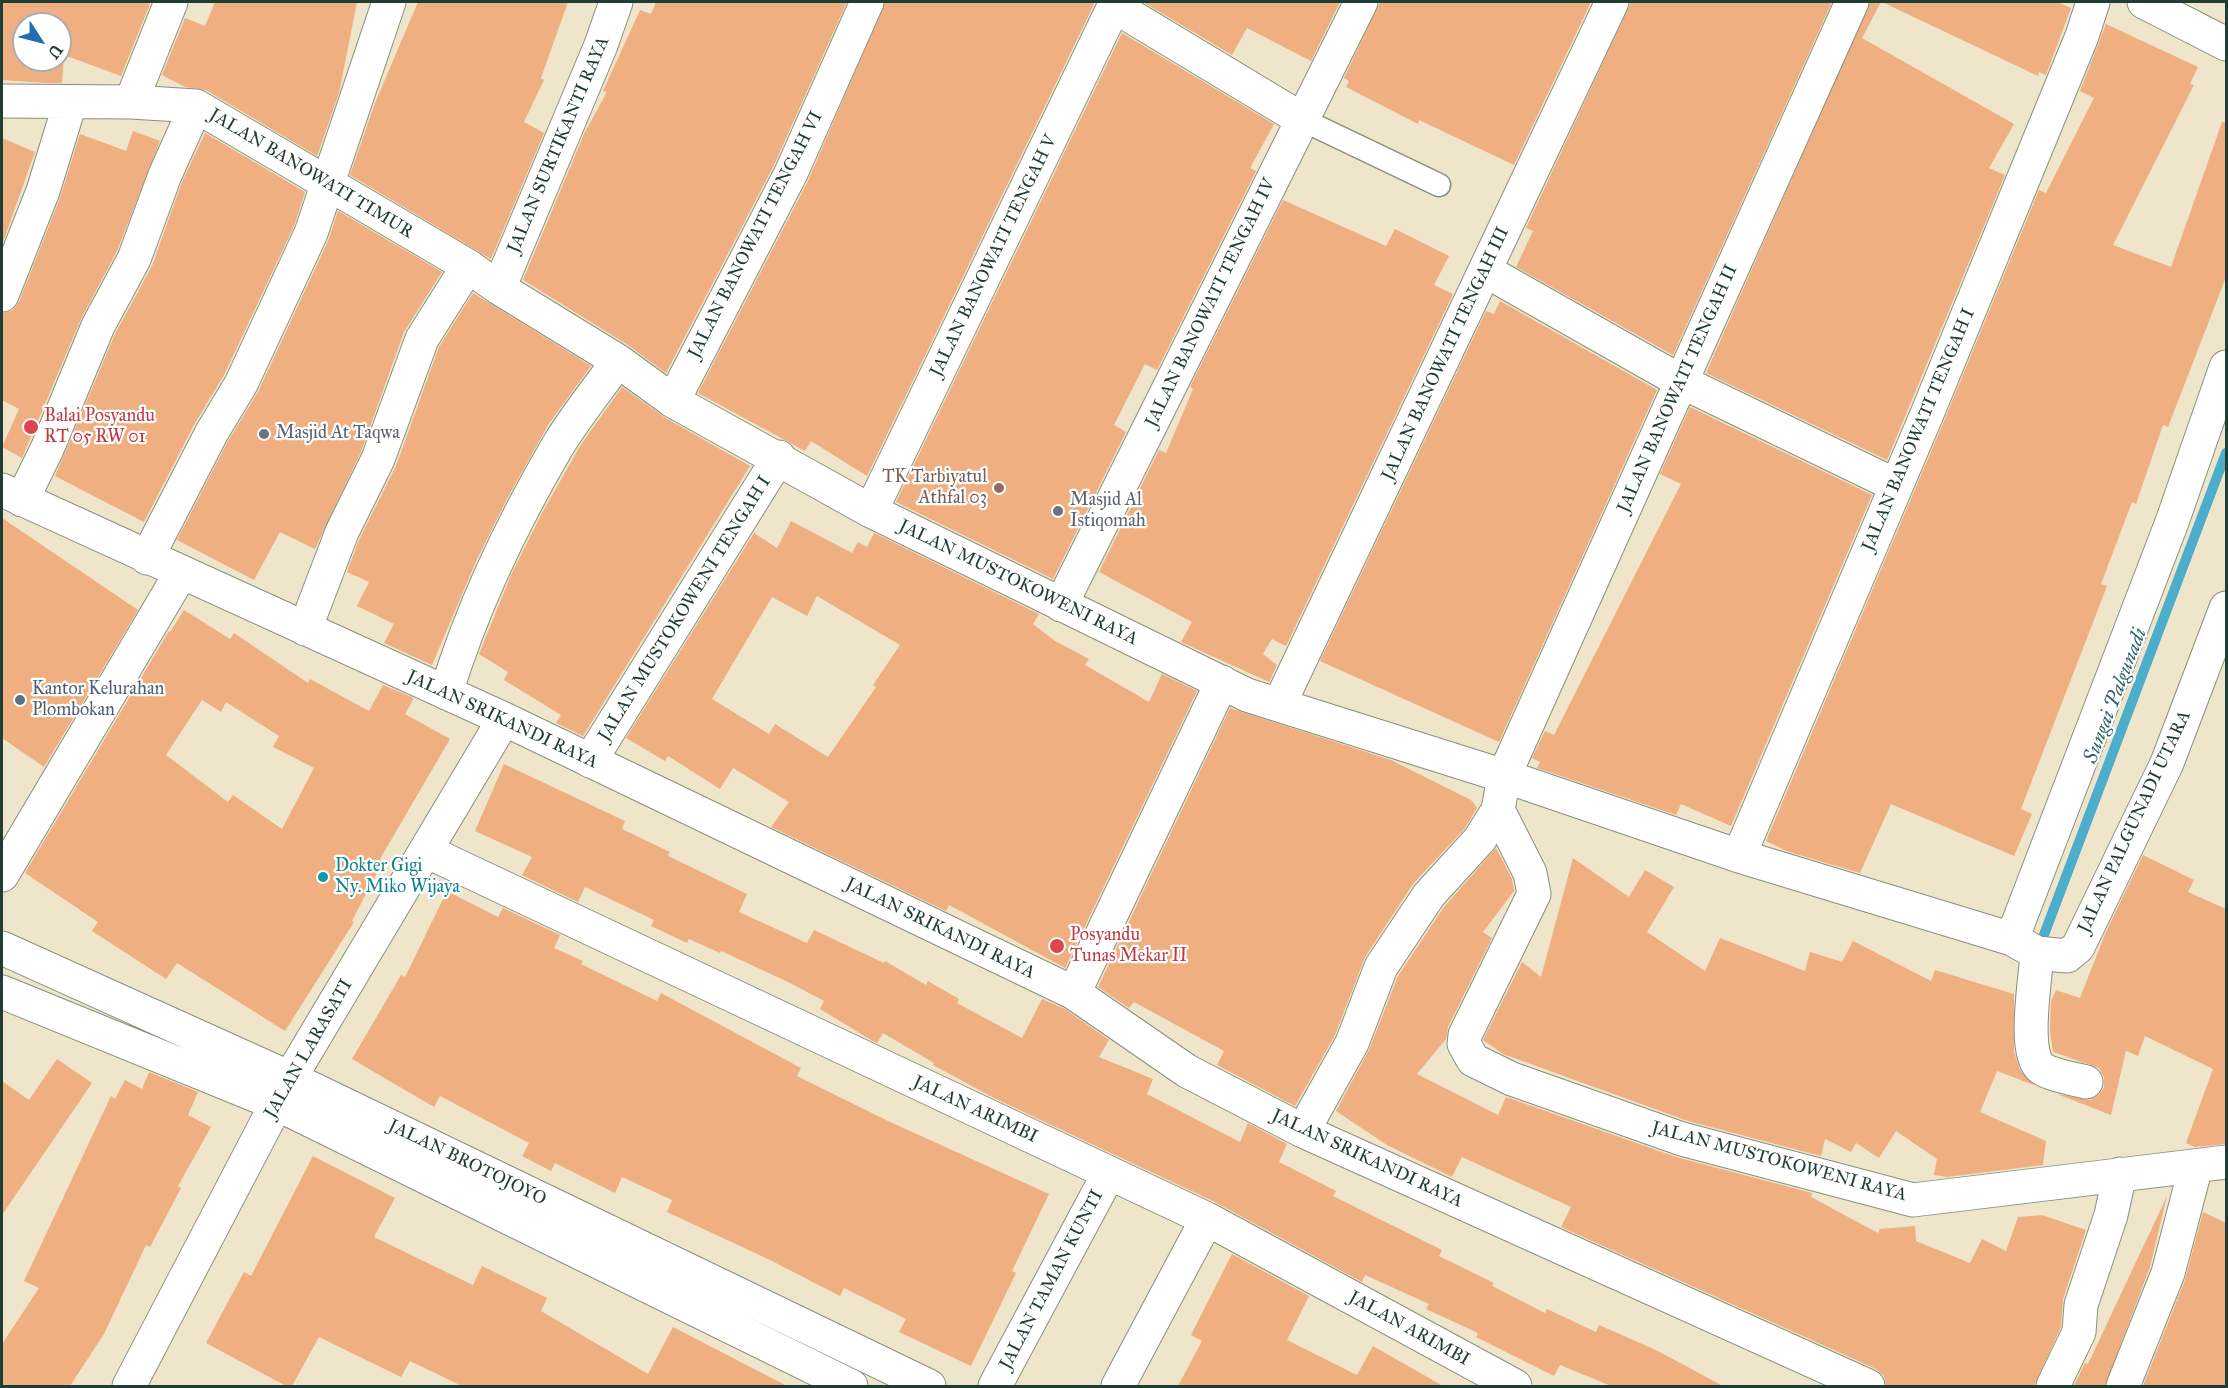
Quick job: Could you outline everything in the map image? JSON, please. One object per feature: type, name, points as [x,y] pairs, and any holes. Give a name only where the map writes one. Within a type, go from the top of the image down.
[{"type":"street","points":[[131,102],[171,2]]},
{"type":"street","points":[[147,558],[212,432],[246,374],[311,233],[389,2]]},
{"type":"street","name":"JALAN SURTIKANTI RAYA","points":[[499,288],[601,45],[616,2]]},
{"type":"street","name":"JALAN BANOWATI TENGAH VI","points":[[673,401],[791,173],[867,2]]},
{"type":"street","name":"JALAN BANOWATI TENGAH IV","points":[[1061,605],[1360,2]]},
{"type":"street","name":"JALAN BANOWATI TENGAH III","points":[[1279,705],[1612,2]]},
{"type":"street","name":"JALAN BANOWATI TENGAH II","points":[[1504,776],[1852,2]]},
{"type":"street","name":"JALAN BANOWATI TENGAH I","points":[[1739,856],[2026,174],[2082,36],[2093,2]]},
{"type":"street","points":[[2144,2],[2226,44]]},
{"type":"street","points":[[1115,4],[1302,120]]},
{"type":"street","name":"JALAN BANOWATI TENGAH V","points":[[871,511],[1115,4]]},
{"type":"street","name":"JALAN BANOWATI TIMUR","points":[[2,101],[131,102],[196,106],[468,266],[499,288]]},
{"type":"street","points":[[2,295],[42,191],[70,103]]},
{"type":"street","points":[[12,495],[52,439],[98,326],[134,259],[165,175],[196,106]]},
{"type":"street","points":[[305,629],[342,532],[378,459],[422,339],[468,266]]},
{"type":"street","points":[[1486,271],[1682,382],[1895,485]]},
{"type":"street","name":"JALAN MUSTOKOWENI RAYA","points":[[499,288],[618,361],[673,401],[871,511],[1247,694],[1504,776],[1739,856],[2036,950]]},
{"type":"street","points":[[446,693],[465,633],[557,446],[618,361]]},
{"type":"street","points":[[2086,1083],[2041,1068],[2033,1056],[2030,1034],[2036,950],[2172,522],[2226,367]]},
{"type":"street","name":"JALAN MUSTOKOWENI TENGAH I","points":[[590,761],[779,458]]},
{"type":"street","name":"JALAN SRIKANDI RAYA","points":[[12,495],[504,719],[1074,993],[1187,1071],[1303,1131],[1868,1386]]},
{"type":"street","points":[[2,876],[181,573]]},
{"type":"street","name":"JALAN PALGUNADI UTARA","points":[[2036,950],[2071,954],[2078,947],[2167,763],[2226,608]]},
{"type":"street","points":[[1074,993],[1222,682]]},
{"type":"street","name":"JALAN LARASATI","points":[[139,1383],[283,1091],[504,719]]},
{"type":"street","points":[[1303,1131],[1352,1043],[1381,967],[1429,895],[1480,839],[1498,810],[1504,776]]},
{"type":"street","name":"JALAN MUSTOKOWENI RAYA","points":[[1498,810],[1530,873],[1534,894],[1465,1035],[1464,1044],[1473,1060],[1512,1079],[1682,1139],[1913,1200],[2211,1164]]},
{"type":"street","name":"JALAN ARIMBI","points":[[426,851],[1207,1219],[1515,1386]]},
{"type":"street","points":[[4,1000],[15,955]]},
{"type":"street","name":"JALAN BROTOJOYO","points":[[15,955],[283,1091],[851,1386]]},
{"type":"street","name":"JALAN BROTOJOYO","points":[[4,1000],[283,1091],[929,1386]]},
{"type":"street","points":[[2123,1386],[2211,1164]]},
{"type":"street","name":"JALAN TAMAN KUNTI","points":[[995,1386],[1109,1173]]},
{"type":"street","points":[[2053,1386],[2079,1332],[2081,1305],[2110,1215],[2120,1174]]},
{"type":"street","points":[[1118,1386],[1207,1219]]},
{"type":"lane","points":[[1302,120],[1439,185]]},
{"type":"building","points":[[2,2],[144,2],[150,4],[121,76],[72,58],[72,12],[12,12],[12,72],[63,72],[62,83],[2,80]]},
{"type":"building","points":[[215,2],[357,2],[339,93],[317,156],[206,90],[185,87],[162,75],[185,18],[205,26]]},
{"type":"building","points":[[418,2],[568,2],[541,78],[544,80],[524,122],[544,133],[491,259],[350,175],[375,103]]},
{"type":"building","points":[[656,2],[847,2],[774,165],[666,373],[628,345],[523,280],[585,132],[607,92],[603,91],[640,10],[651,14]]},
{"type":"building","points":[[885,2],[1095,2],[867,476],[811,441],[805,451],[698,393],[808,181]]},
{"type":"building","points":[[1143,2],[1340,2],[1311,61],[1247,28],[1232,55]]},
{"type":"building","points":[[1380,2],[1591,2],[1514,165],[1419,120],[1418,124],[1346,87],[1349,81],[1344,78]]},
{"type":"building","points":[[1631,2],[1832,2],[1673,355],[1516,267],[1533,231],[1526,228]]},
{"type":"building","points":[[1870,2],[1881,2],[1862,38],[2014,124],[1989,168],[2005,175],[1887,460],[1706,373]]},
{"type":"building","points":[[1882,2],[2057,2],[2071,8],[2046,75],[2039,72],[2038,76]]},
{"type":"building","points":[[2106,24],[2198,67],[2190,84],[2194,85],[2113,245],[2171,267],[2222,122],[2226,122],[2226,277],[2168,427],[2163,425],[2136,504],[2132,502],[2101,584],[2107,586],[2021,809],[2032,814],[2014,856],[1891,804],[1860,873],[1789,852],[1766,841],[2039,190],[2046,193],[2094,98],[2080,91]]},
{"type":"building","points":[[1122,33],[1274,124],[1250,168],[1256,171],[1157,370],[1145,364],[1114,425],[1126,432],[1053,579],[896,502]]},
{"type":"building","points":[[133,131],[160,141],[117,251],[81,319],[22,458],[2,447],[19,409],[2,400],[2,313],[13,310],[19,302],[60,198],[80,134],[126,151]]},
{"type":"building","points":[[205,133],[305,192],[294,226],[224,375],[195,423],[144,522],[55,476],[115,334],[152,266],[182,182]]},
{"type":"building","points":[[2,138],[35,152],[2,245]]},
{"type":"building","points":[[1283,200],[1386,246],[1395,229],[1449,256],[1434,285],[1453,294],[1286,646],[1272,639],[1263,654],[1277,665],[1269,682],[1181,642],[1192,622],[1099,572],[1159,450],[1166,453],[1193,389],[1190,387]]},
{"type":"building","points":[[338,211],[442,272],[404,332],[361,452],[315,549],[280,532],[254,580],[177,540],[228,441],[258,392],[328,241]]},
{"type":"building","points":[[473,293],[591,366],[548,425],[508,497],[477,559],[432,665],[384,643],[394,624],[357,606],[369,582],[347,572],[359,540],[396,466],[439,347]]},
{"type":"building","points":[[1500,301],[1657,390],[1499,742],[1320,661],[1486,311],[1494,314]]},
{"type":"building","points":[[622,387],[664,417],[750,466],[583,736],[556,723],[561,715],[504,680],[508,672],[479,654],[511,575],[541,515],[580,446]]},
{"type":"building","points":[[1690,407],[1872,495],[1731,826],[1681,804],[1676,815],[1537,768],[1540,762],[1532,758],[1545,731],[1554,735],[1681,484],[1660,474]]},
{"type":"building","points":[[2,518],[138,610],[44,767],[2,738]]},
{"type":"building","points":[[791,521],[852,553],[858,542],[867,547],[874,533],[1039,614],[1033,624],[1055,641],[1089,659],[1085,665],[1149,702],[1162,674],[1197,691],[1065,968],[949,905],[946,911],[771,827],[789,802],[733,768],[720,789],[668,756],[665,761],[626,738],[754,533],[777,548]],"holes":[[[817,596],[900,645],[873,685],[876,687],[828,757],[775,724],[769,734],[712,699],[772,597],[807,616]]]},
{"type":"building","points":[[184,610],[230,639],[234,633],[308,683],[310,679],[369,711],[383,685],[414,698],[405,714],[450,739],[380,859],[383,861],[352,921],[354,922],[285,1031],[177,963],[166,979],[92,931],[98,922],[25,873]],"holes":[[[202,700],[221,712],[226,702],[279,736],[273,747],[314,768],[282,829],[233,795],[228,802],[166,755]]]},
{"type":"building","points":[[1230,708],[1391,760],[1471,800],[1477,808],[1465,828],[1413,884],[1365,957],[1335,1035],[1295,1106],[1217,1065],[1224,1051],[1134,1002],[1129,1008],[1098,987]]},
{"type":"building","points":[[504,764],[625,821],[622,829],[670,852],[668,856],[747,894],[739,912],[807,943],[814,930],[884,963],[885,961],[926,985],[928,981],[959,999],[957,1003],[1022,1038],[1042,999],[1065,1009],[1109,1040],[1099,1057],[1153,1079],[1147,1094],[1240,1142],[1248,1123],[1287,1144],[1279,1162],[1336,1191],[1333,1196],[1442,1250],[1439,1256],[1494,1283],[1492,1286],[1545,1313],[1547,1309],[1596,1332],[1599,1325],[1656,1350],[1723,1386],[1611,1386],[1560,1365],[1554,1376],[1476,1337],[1478,1333],[1426,1309],[1429,1304],[1365,1275],[1362,1282],[1215,1202],[994,1098],[933,1065],[934,1063],[883,1033],[877,1043],[871,1040],[820,1009],[824,1001],[788,982],[721,951],[720,953],[689,939],[687,943],[651,926],[654,920],[585,887],[578,902],[522,875],[532,857],[475,831]]},
{"type":"building","points":[[1496,848],[1512,879],[1514,891],[1483,932],[1492,938],[1448,1027],[1446,1039],[1417,1074],[1498,1115],[1506,1097],[1676,1157],[1812,1193],[1811,1197],[1878,1233],[1880,1229],[1915,1226],[1916,1241],[1970,1263],[1982,1239],[2006,1251],[2018,1217],[2042,1215],[2086,1230],[2063,1299],[2061,1327],[2034,1386],[1886,1386],[1884,1376],[1876,1369],[1561,1227],[1571,1207],[1462,1157],[1452,1177],[1387,1145],[1336,1111],[1369,1050],[1398,976],[1444,907]]},
{"type":"building","points":[[2143,855],[2194,880],[2188,892],[2226,909],[2226,1144],[2195,1147],[2186,1143],[2213,1069],[2145,1036],[2138,1056],[2126,1051],[2111,1115],[2057,1094],[2091,1100],[2099,1095],[2104,1087],[2104,1077],[2099,1068],[2053,1052],[2050,1031],[2051,1001],[2056,990],[2080,998],[2105,934]]},
{"type":"building","points":[[1573,858],[1629,897],[1645,870],[1674,887],[1647,932],[1705,971],[1720,938],[1805,971],[1810,952],[1842,962],[1853,941],[1931,981],[1935,970],[2014,994],[2014,1052],[2020,1070],[2034,1085],[1997,1071],[1980,1112],[2046,1141],[2043,1165],[1947,1177],[1934,1175],[1937,1159],[1896,1131],[1879,1158],[1856,1143],[1851,1152],[1825,1139],[1821,1156],[1688,1121],[1503,1054],[1483,1040],[1522,962],[1541,977]]},
{"type":"building","points":[[447,891],[498,917],[503,908],[560,935],[554,948],[583,961],[581,964],[657,1001],[661,993],[801,1068],[797,1076],[888,1121],[1049,1194],[1012,1271],[1016,1273],[971,1366],[899,1332],[906,1319],[844,1288],[840,1296],[770,1260],[667,1212],[672,1200],[622,1177],[615,1193],[555,1163],[551,1171],[522,1156],[529,1143],[440,1096],[434,1107],[352,1059],[401,975],[405,977]]},
{"type":"building","points":[[57,1059],[92,1083],[2,1215],[2,1081],[29,1100]]},
{"type":"building","points":[[149,1072],[198,1092],[188,1115],[211,1127],[178,1186],[181,1188],[150,1247],[146,1245],[104,1334],[70,1386],[2,1386],[2,1344],[39,1288],[24,1281],[111,1096],[115,1099],[125,1080],[142,1089]]},
{"type":"building","points":[[313,1156],[395,1198],[374,1237],[473,1285],[482,1266],[547,1298],[541,1311],[648,1374],[673,1327],[787,1386],[462,1386],[410,1361],[401,1377],[319,1337],[292,1386],[286,1386],[206,1343],[244,1272],[251,1276]]},
{"type":"building","points":[[2167,1196],[2150,1267],[2105,1386],[2074,1386],[2085,1363],[2088,1364]]},
{"type":"building","points":[[2203,1212],[2226,1223],[2226,1386],[2143,1386],[2185,1280]]},
{"type":"building","points":[[1232,1254],[1309,1296],[1287,1340],[1357,1375],[1373,1346],[1443,1386],[1178,1386],[1202,1341],[1191,1335]]},
{"type":"waterway","name":"Sungai Palgunadi","points":[[2039,948],[2226,453]]},
{"type":"place","name":"Balai Posyandu RT 05 RW 01","points":[[31,427]]},
{"type":"place","name":"Masjid At Taqwa","points":[[264,434]]},
{"type":"place","name":"TK Tarbiyatul Athfal 03","points":[[999,488]]},
{"type":"place","name":"Masjid Al Istiqomah","points":[[1058,511]]},
{"type":"place","name":"Kantor Kelurahan Plombokan","points":[[20,700]]},
{"type":"place","name":"Dokter Gigi Ny. Miko Wijaya","points":[[323,877]]},
{"type":"place","name":"Posyandu Tunas Mekar II","points":[[1057,946]]}]
